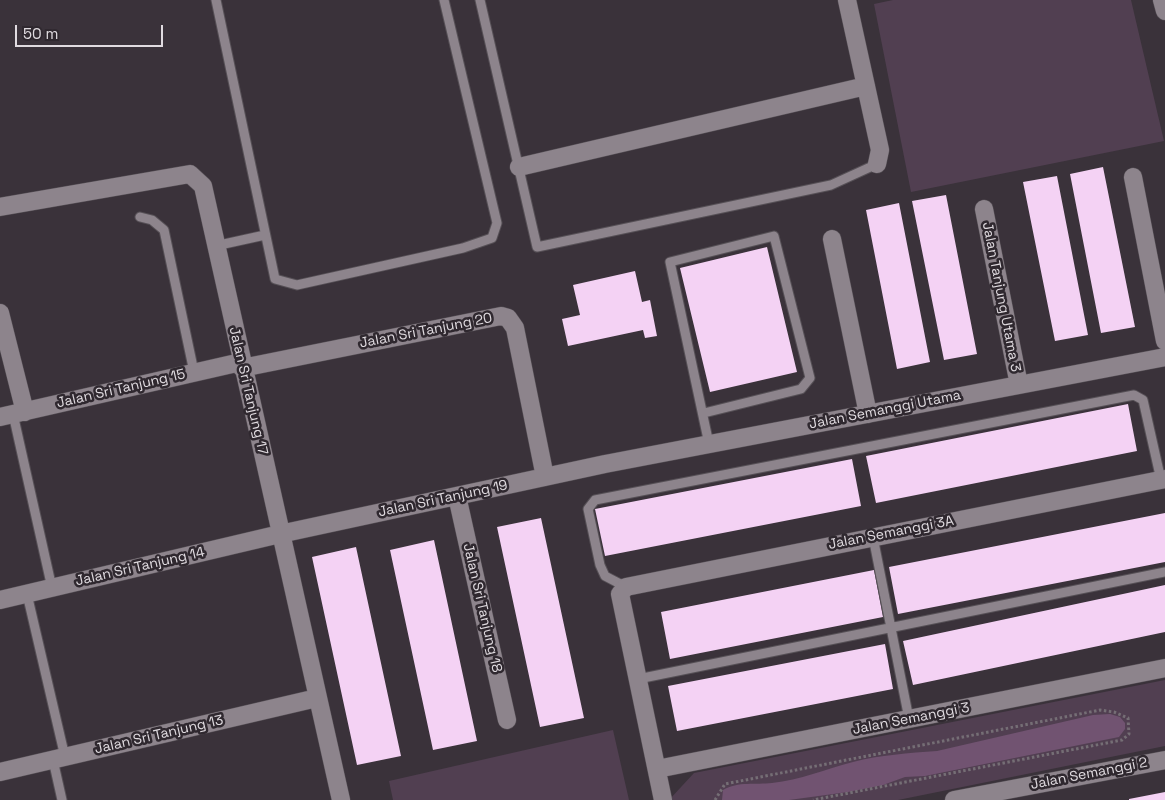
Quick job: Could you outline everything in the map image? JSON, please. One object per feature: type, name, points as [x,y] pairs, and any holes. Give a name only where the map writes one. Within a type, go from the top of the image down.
[{"type":"street","points":[[847,0],[880,150],[877,164]]},
{"type":"street","points":[[1162,0],[1165,11]]},
{"type":"street","points":[[519,167],[866,86]]},
{"type":"street","name":"Jalan Sri Tanjung 17","points":[[0,207],[190,174],[202,186],[341,800]]},
{"type":"street","points":[[1133,178],[1165,341]]},
{"type":"street","name":"Jalan Tanjung Utama 3","points":[[984,209],[1019,385]]},
{"type":"street","points":[[832,239],[868,414]]},
{"type":"street","points":[[0,313],[12,414]]},
{"type":"street","name":"Jalan Sri Tanjung 20","points":[[242,365],[501,316],[508,318],[515,328],[545,477]]},
{"type":"street","name":"Jalan Semanggi Utama","points":[[605,464],[1165,357]]},
{"type":"street","name":"Jalan Sri Tanjung 15","points":[[12,414],[194,372],[242,365]]},
{"type":"street","name":"Jalan Sri Tanjung 19","points":[[280,534],[605,464]]},
{"type":"street","name":"Jalan Semanggi 3A","points":[[623,590],[873,537],[1163,479]]},
{"type":"street","name":"Jalan Sri Tanjung 18","points":[[457,496],[507,720]]},
{"type":"street","name":"Jalan Sri Tanjung 14","points":[[0,600],[280,534]]},
{"type":"street","points":[[623,590],[638,679],[663,800]]},
{"type":"street","name":"Jalan Semanggi 3","points":[[657,769],[1165,668]]},
{"type":"street","name":"Jalan Sri Tanjung 13","points":[[0,772],[317,698]]},
{"type":"street","name":"Jalan Semanggi 2","points":[[954,800],[1165,760]]},
{"type":"lane","points":[[216,0],[275,278],[297,285],[464,248],[492,238],[497,223],[444,0]]},
{"type":"lane","points":[[480,0],[537,247],[831,185],[877,164]]},
{"type":"lane","points":[[140,217],[152,220],[164,230],[194,372]]},
{"type":"lane","points":[[216,246],[265,235]]},
{"type":"lane","points":[[704,413],[801,388],[810,378],[774,236],[670,262],[704,413],[709,444]]},
{"type":"lane","points":[[623,590],[605,576],[600,565],[588,509],[595,500],[1134,395],[1143,400],[1163,479]]},
{"type":"lane","points":[[12,414],[52,588]]},
{"type":"lane","points":[[873,537],[909,719]]},
{"type":"lane","points":[[638,679],[1165,572]]},
{"type":"lane","points":[[27,594],[59,758],[62,800]]},
{"type":"path","points":[[716,800],[724,784],[795,769],[1100,710],[1114,712],[1128,718],[1129,734],[1122,740],[813,800]]},
{"type":"path","points":[[1005,722],[1006,728]]},
{"type":"path","points":[[1015,761],[1016,767]]},
{"type":"path","points":[[794,763],[795,769]]},
{"type":"shaded area","points":[[893,0],[1131,0],[1164,141],[911,192],[874,4]]},
{"type":"shaded area","points":[[1165,680],[1165,746],[898,800],[669,800],[694,773]]},
{"type":"shaded area","points":[[1110,714],[1120,717],[1125,723],[1125,729],[1119,737],[925,776],[905,777],[883,785],[848,792],[789,800],[722,800],[723,790],[735,785],[782,782],[863,760],[937,751],[1093,715]]},
{"type":"shaded area","points":[[613,730],[629,800],[393,800],[389,781]]},
{"type":"building","points":[[1103,167],[1135,327],[1101,333],[1070,174]]},
{"type":"building","points":[[1057,176],[1088,335],[1055,341],[1023,182]]},
{"type":"building","points":[[946,195],[977,354],[944,360],[912,201]]},
{"type":"building","points":[[899,203],[930,362],[897,369],[866,210]]},
{"type":"building","points":[[767,247],[797,372],[710,392],[680,268]]},
{"type":"building","points":[[635,271],[642,302],[650,300],[657,336],[645,338],[643,330],[568,346],[562,319],[580,315],[573,285]]},
{"type":"building","points":[[1128,404],[1137,451],[876,503],[866,456]]},
{"type":"building","points":[[852,459],[861,506],[605,556],[595,509]]},
{"type":"building","points":[[1165,513],[1165,562],[898,614],[889,567]]},
{"type":"building","points":[[541,518],[584,718],[540,727],[497,527]]},
{"type":"building","points":[[434,540],[477,741],[433,750],[390,550]]},
{"type":"building","points":[[356,547],[401,756],[357,765],[312,557]]},
{"type":"building","points":[[874,570],[883,617],[670,659],[661,612]]},
{"type":"building","points":[[1165,585],[1165,632],[913,685],[903,641]]},
{"type":"building","points":[[885,644],[893,689],[677,731],[668,686]]},
{"type":"building","points":[[1165,792],[1165,800],[1129,800],[1129,799]]}]
